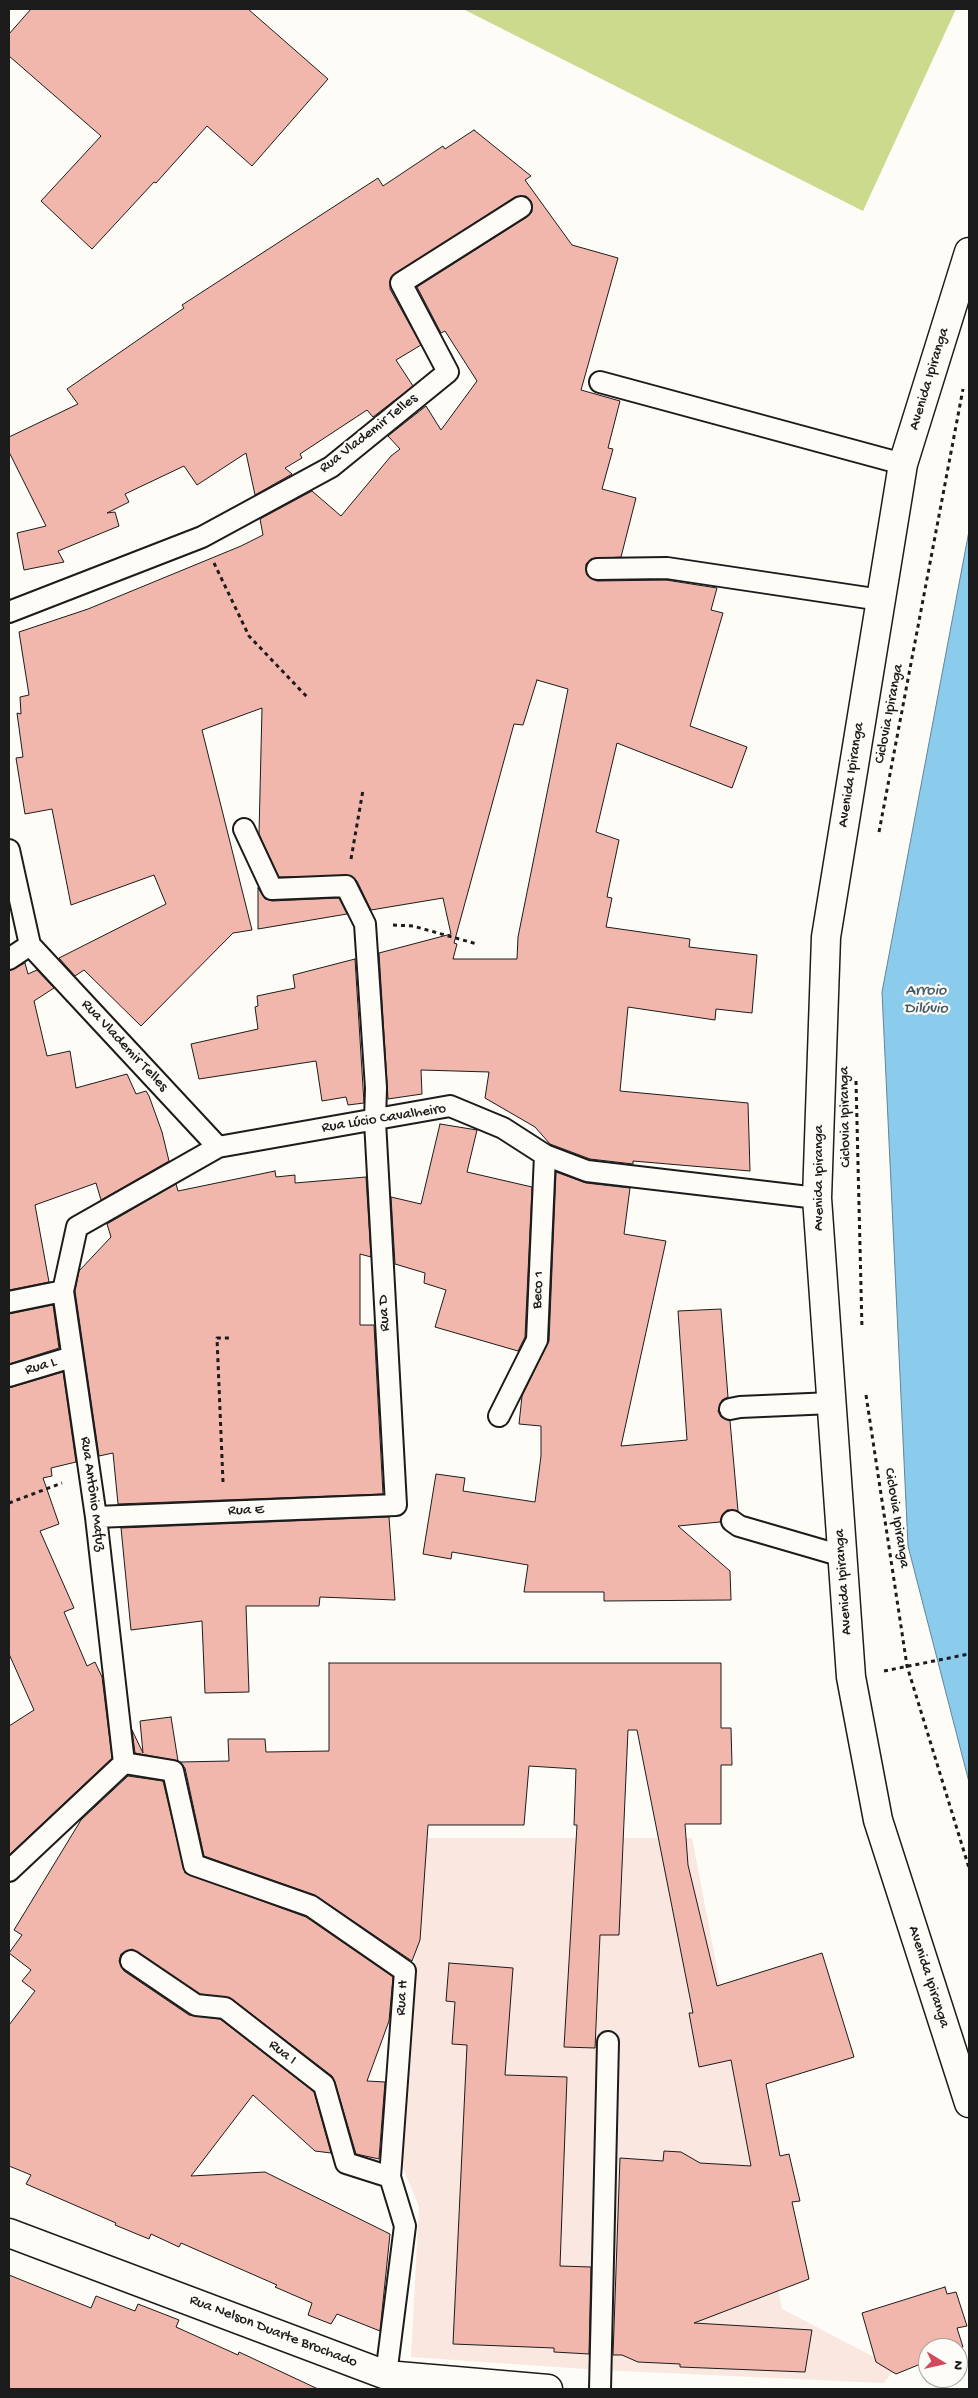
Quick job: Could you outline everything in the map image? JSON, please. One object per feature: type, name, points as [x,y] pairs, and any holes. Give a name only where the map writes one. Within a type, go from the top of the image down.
[{"type":"main road","name":"Avenida Ipiranga","points":[[969,252],[903,464],[880,600],[826,937],[817,1198],[851,1678],[878,1820],[969,2103]]},
{"type":"main road","name":"Rua Nelson Duarte Brochado","points":[[9,2232],[386,2375],[548,2389]]},
{"type":"lane","name":"Rua Vlademir Telles","points":[[9,612],[202,537],[331,467],[448,372],[401,283],[521,207]]},
{"type":"lane","points":[[600,382],[903,464]]},
{"type":"lane","points":[[597,569],[674,569],[880,600]]},
{"type":"lane","points":[[244,830],[272,889],[346,886],[365,924]]},
{"type":"lane","points":[[9,850],[30,945],[9,959]]},
{"type":"lane","name":"Rua D","points":[[365,924],[376,1088],[375,1121],[396,1505]]},
{"type":"lane","name":"Rua Vlademir Telles","points":[[30,945],[218,1147]]},
{"type":"lane","name":"Rua Lúcio Cavalheiro","points":[[77,1227],[218,1147],[375,1121],[450,1106],[503,1128],[545,1155],[587,1171],[817,1198]]},
{"type":"lane","name":"Beco 1","points":[[499,1416],[537,1340],[545,1155]]},
{"type":"lane","name":"Rua Antônio Mafuz","points":[[77,1227],[62,1291],[96,1516],[124,1763]]},
{"type":"lane","points":[[9,1302],[62,1291]]},
{"type":"lane","name":"Rua L","points":[[9,1376],[72,1357]]},
{"type":"lane","points":[[730,1409],[832,1403]]},
{"type":"lane","name":"Rua E","points":[[96,1516],[396,1505]]},
{"type":"lane","points":[[732,1520],[739,1526],[842,1556]]},
{"type":"lane","points":[[9,1871],[124,1763]]},
{"type":"lane","name":"Rua H","points":[[124,1763],[173,1772],[194,1865],[311,1906],[405,1971],[390,2177],[405,2226],[386,2375]]},
{"type":"lane","name":"Rua I","points":[[131,1961],[196,2005],[225,2008],[324,2085],[346,2163],[390,2177]]},
{"type":"lane","points":[[600,2389],[608,2042]]},
{"type":"path","name":"Ciclovia Ipiranga","points":[[878,838],[964,382]]},
{"type":"path","points":[[202,537],[249,636],[309,699]]},
{"type":"path","points":[[346,886],[363,790]]},
{"type":"path","points":[[365,924],[413,926],[477,944]]},
{"type":"path","name":"Ciclovia Ipiranga","points":[[856,1074],[862,1332]]},
{"type":"path","points":[[224,1512],[217,1338],[230,1338]]},
{"type":"path","name":"Ciclovia Ipiranga","points":[[865,1391],[907,1666],[969,1868]]},
{"type":"path","points":[[9,1503],[88,1473]]},
{"type":"path","points":[[907,1666],[969,1654]]},
{"type":"shaded area","points":[[423,1838],[692,1838],[782,2309],[895,2368],[884,2383],[601,2370],[411,2357],[419,2207],[401,2163]]},
{"type":"green space","points":[[463,9],[956,9],[863,211]]},
{"type":"water","name":"Arroio Dilúvio","points":[[969,531],[969,1782],[908,1546],[882,992]]},
{"type":"building","points":[[31,9],[248,9],[328,79],[252,166],[207,126],[156,183],[154,182],[92,249],[41,201],[101,136],[9,56],[9,34]]},
{"type":"building","points":[[474,130],[531,176],[525,180],[572,245],[618,258],[581,390],[620,401],[608,448],[613,449],[602,489],[636,498],[621,557],[591,559],[586,564],[587,575],[597,581],[666,580],[717,588],[711,610],[723,613],[690,726],[747,747],[732,788],[617,743],[596,832],[619,840],[607,897],[612,898],[606,927],[690,939],[689,947],[757,955],[752,1013],[716,1009],[715,1020],[628,1007],[620,1091],[748,1103],[750,1171],[633,1161],[633,1164],[590,1159],[550,1144],[535,1127],[485,1098],[489,1072],[421,1070],[422,1094],[388,1099],[379,953],[451,934],[443,898],[371,910],[357,881],[352,876],[279,877],[259,834],[262,708],[202,730],[252,930],[233,933],[141,1026],[84,970],[75,976],[59,958],[166,904],[154,875],[71,905],[52,809],[25,814],[16,758],[23,757],[17,713],[21,714],[20,697],[29,695],[19,632],[88,609],[241,546],[263,535],[260,519],[312,491],[341,516],[391,456],[400,449],[388,436],[426,406],[441,430],[477,381],[445,331],[441,333],[417,287],[527,217],[532,212],[531,201],[526,196],[515,197],[391,277],[390,289],[421,345],[396,360],[413,386],[373,417],[367,410],[300,454],[302,458],[285,468],[292,474],[255,495],[246,453],[197,485],[184,466],[125,494],[129,502],[107,513],[115,512],[119,526],[58,551],[64,562],[24,570],[17,533],[46,526],[9,452],[9,437],[78,404],[67,389],[184,308],[182,305],[378,178],[383,186],[443,146],[445,149]],"holes":[[[537,680],[568,689],[518,937],[517,959],[453,959],[457,944],[454,943],[514,724],[523,725]]]},
{"type":"building","points":[[258,888],[265,899],[272,901],[339,898],[347,914],[258,929]]},
{"type":"building","points":[[355,959],[364,1103],[348,1105],[346,1097],[322,1101],[316,1061],[199,1079],[191,1044],[258,1029],[255,1007],[258,1006],[257,996],[295,988],[293,975]]},
{"type":"building","points":[[25,963],[28,974],[37,970],[54,988],[34,1001],[47,1056],[70,1051],[76,1088],[127,1074],[136,1094],[146,1091],[149,1096],[162,1132],[169,1161],[101,1200],[96,1183],[35,1205],[49,1282],[9,1290],[9,971]]},
{"type":"building","points":[[440,1124],[477,1130],[467,1172],[532,1187],[525,1337],[518,1351],[435,1327],[446,1290],[424,1283],[425,1273],[395,1264],[391,1197],[421,1204]]},
{"type":"building","points":[[275,1171],[276,1177],[295,1175],[295,1183],[366,1177],[371,1257],[360,1254],[360,1325],[374,1325],[383,1494],[118,1504],[113,1453],[99,1456],[75,1291],[79,1271],[111,1237],[107,1224],[176,1184],[178,1191]]},
{"type":"building","points":[[556,1172],[586,1183],[630,1188],[624,1234],[666,1241],[621,1446],[687,1440],[678,1311],[721,1309],[728,1397],[722,1400],[718,1411],[721,1417],[730,1421],[738,1511],[727,1510],[722,1515],[720,1522],[678,1526],[730,1571],[731,1600],[604,1601],[604,1592],[524,1592],[528,1565],[452,1552],[451,1559],[423,1554],[436,1474],[465,1478],[463,1491],[535,1502],[541,1456],[541,1426],[519,1424],[522,1396],[549,1341]]},
{"type":"building","points":[[53,1305],[59,1348],[9,1364],[9,1314]]},
{"type":"building","points":[[63,1372],[76,1462],[51,1468],[52,1476],[43,1478],[59,1524],[40,1531],[74,1608],[64,1612],[87,1666],[95,1662],[102,1677],[112,1758],[9,1855],[9,1726],[34,1710],[9,1654],[9,1388]]},
{"type":"building","points":[[389,1517],[395,1600],[320,1597],[319,1606],[246,1606],[249,1692],[205,1693],[202,1621],[131,1630],[121,1528]]},
{"type":"building","points":[[329,1663],[721,1663],[721,1728],[731,1728],[732,1765],[721,1765],[721,1824],[685,1824],[688,1865],[717,1986],[822,1953],[854,2057],[766,2084],[780,2156],[789,2154],[800,2201],[792,2202],[809,2279],[694,2323],[812,2330],[805,2372],[680,2367],[680,2364],[638,2362],[622,2355],[613,2355],[620,2158],[663,2161],[664,2151],[681,2152],[700,2163],[751,2166],[731,2060],[699,2067],[689,2013],[693,2013],[637,1730],[628,1730],[619,1935],[600,1935],[595,2048],[564,2047],[577,1825],[574,1825],[576,1769],[529,1766],[524,1825],[428,1825],[420,1940],[412,1961],[315,1895],[204,1856],[185,1768],[180,1762],[229,1761],[228,1739],[265,1739],[266,1752],[329,1751]]},
{"type":"building","points":[[171,1717],[178,1761],[135,1753],[132,1730],[143,1753],[140,1721]]},
{"type":"building","points":[[128,1776],[163,1781],[185,1873],[306,1917],[393,1977],[389,2021],[367,2081],[385,2082],[379,2159],[356,2154],[332,2076],[232,1999],[200,1994],[132,1949],[121,1954],[119,1961],[124,1971],[189,2015],[220,2019],[314,2092],[331,2153],[315,2151],[253,2095],[191,2176],[265,2172],[390,2234],[380,2331],[337,2314],[331,2324],[308,2315],[312,2303],[275,2287],[277,2285],[181,2243],[179,2247],[151,2234],[149,2239],[115,2225],[116,2223],[26,2184],[31,2175],[9,2166],[9,2025],[35,1991],[22,1981],[31,1970],[9,1953],[22,1935],[14,1930],[81,1820]]},
{"type":"building","points":[[449,1963],[513,1968],[505,2075],[567,2077],[560,2266],[591,2267],[589,2354],[554,2352],[554,2348],[453,2344],[467,2045],[452,2044],[455,2002],[446,2001]]},
{"type":"building","points":[[9,2275],[91,2308],[96,2296],[135,2311],[138,2304],[179,2320],[176,2327],[238,2355],[239,2352],[318,2389],[9,2389]]},
{"type":"building","points":[[945,2287],[947,2294],[956,2292],[967,2326],[957,2328],[960,2338],[918,2338],[918,2365],[896,2374],[876,2362],[862,2313]]}]
